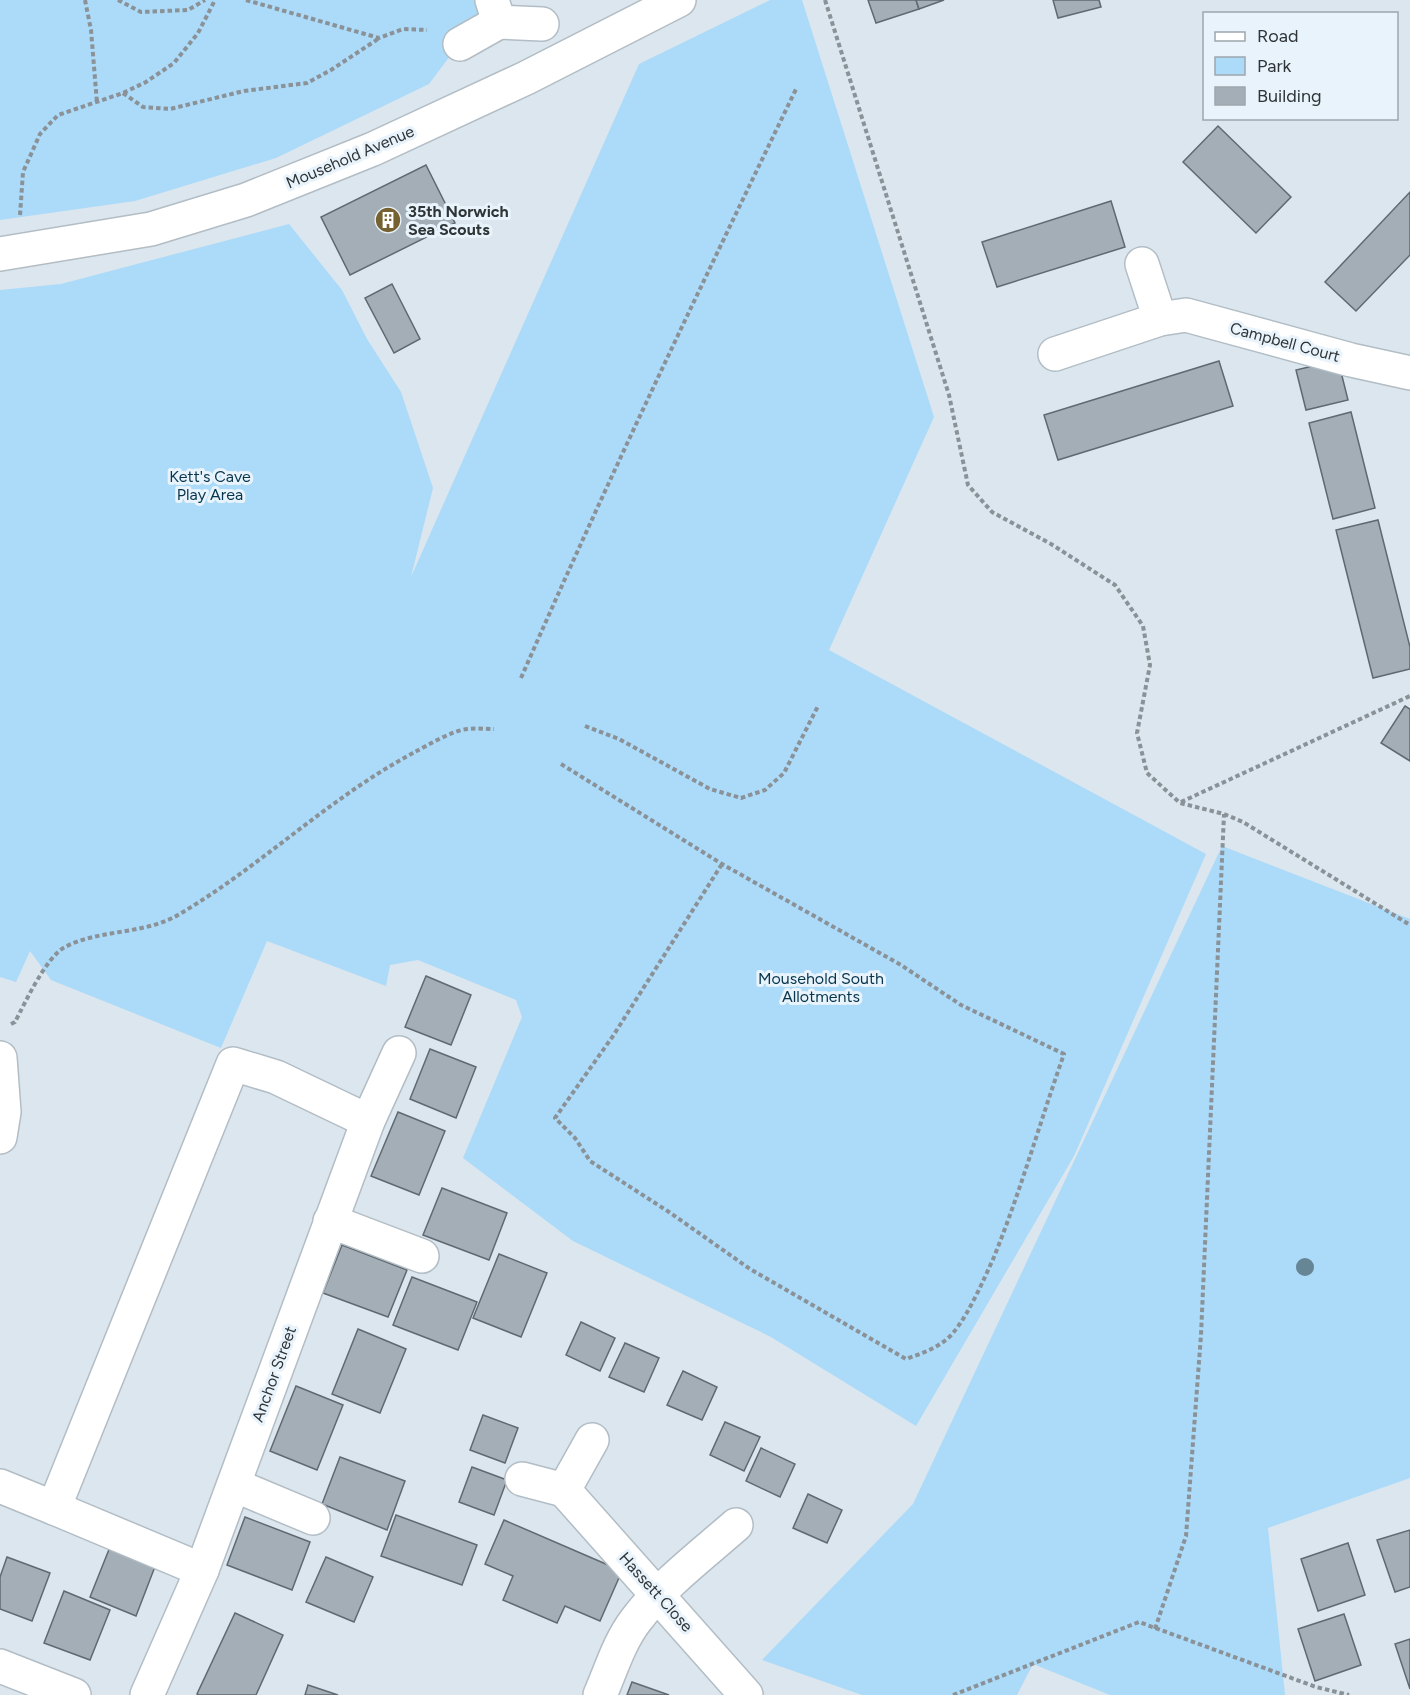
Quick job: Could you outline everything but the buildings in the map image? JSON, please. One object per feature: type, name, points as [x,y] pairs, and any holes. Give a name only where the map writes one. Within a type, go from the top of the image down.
[{"type":"street","name":"Mousehold Avenue","points":[[0,254],[151,229],[246,200],[373,149],[526,78],[679,0]]},
{"type":"street","points":[[460,44],[496,11],[542,24]]},
{"type":"street","points":[[1142,264],[1160,319]]},
{"type":"street","name":"Campbell Court","points":[[1055,354],[1160,319],[1186,315],[1351,360],[1410,372]]},
{"type":"street","name":"Anchor Street","points":[[147,1695],[202,1570],[368,1121],[399,1053]]},
{"type":"street","points":[[0,1058],[4,1112],[0,1137]]},
{"type":"street","points":[[54,1508],[233,1064],[276,1077],[368,1121]]},
{"type":"street","points":[[330,1221],[422,1256]]},
{"type":"street","points":[[522,1479],[564,1490],[591,1440]]},
{"type":"street","points":[[234,1485],[313,1518]]},
{"type":"street","points":[[0,1486],[202,1570]]},
{"type":"street","name":"Hassett Close","points":[[564,1490],[746,1695]]},
{"type":"street","points":[[600,1695],[621,1645],[635,1621],[658,1594],[736,1525]]},
{"type":"street","points":[[0,1666],[75,1695]]},
{"type":"path","points":[[85,0],[91,30],[97,103]]},
{"type":"path","points":[[118,0],[141,12],[188,10],[205,0]]},
{"type":"path","points":[[19,213],[23,172],[40,134],[58,115],[123,93],[146,82],[174,63],[198,33],[215,0]]},
{"type":"path","points":[[246,0],[379,38]]},
{"type":"path","points":[[825,0],[950,395],[968,485],[992,512],[1051,544],[1114,585],[1143,626],[1150,665],[1137,733],[1147,773],[1180,803],[1224,814],[1243,822],[1410,925]]},
{"type":"path","points":[[123,93],[143,107],[170,109],[244,91],[307,83],[379,38],[403,29],[436,31],[460,44]]},
{"type":"path","points":[[521,678],[564,579],[669,353],[796,89]]},
{"type":"path","points":[[1180,803],[1410,696]]},
{"type":"path","points":[[585,726],[619,740],[710,789],[741,798],[765,790],[784,773],[818,706]]},
{"type":"path","points":[[7,1026],[15,1022],[40,974],[63,948],[94,937],[142,928],[176,916],[242,872],[386,768],[432,743],[466,729],[494,729]]},
{"type":"path","points":[[561,764],[722,864],[901,965],[961,1005],[1064,1054],[1043,1112],[1031,1157],[1012,1212],[982,1285],[953,1333],[931,1350],[906,1359],[750,1269],[669,1212],[590,1161],[575,1138],[555,1118],[612,1036],[722,864]]},
{"type":"path","points":[[1155,1629],[1186,1536],[1201,1335],[1224,814]]},
{"type":"path","points":[[953,1695],[1139,1622],[1316,1687],[1349,1695]]},
{"type":"green space","points":[[0,0],[492,0],[429,84],[276,158],[135,201],[0,220]]},
{"type":"green space","name":"Mousehold South Allotments","points":[[770,0],[802,0],[934,417],[829,650],[1206,854],[1074,1156],[916,1426],[771,1337],[573,1241],[463,1158],[522,1017],[516,1000],[418,960],[390,965],[386,986],[267,941],[221,1048],[51,980],[30,951],[16,982],[0,977],[0,290],[61,284],[289,224],[342,290],[367,339],[401,392],[433,488],[411,577],[639,64]]},
{"type":"green space","points":[[1222,846],[1410,919],[1410,1478],[1268,1528],[1285,1695],[1110,1695],[1033,1664],[1017,1695],[862,1695],[762,1660],[913,1504]]},
{"type":"place","name":"35th Norwich Sea Scouts","points":[[388,220]]},
{"type":"park label","name":"Kett's Cave Play Area","points":[[210,485]]}]
